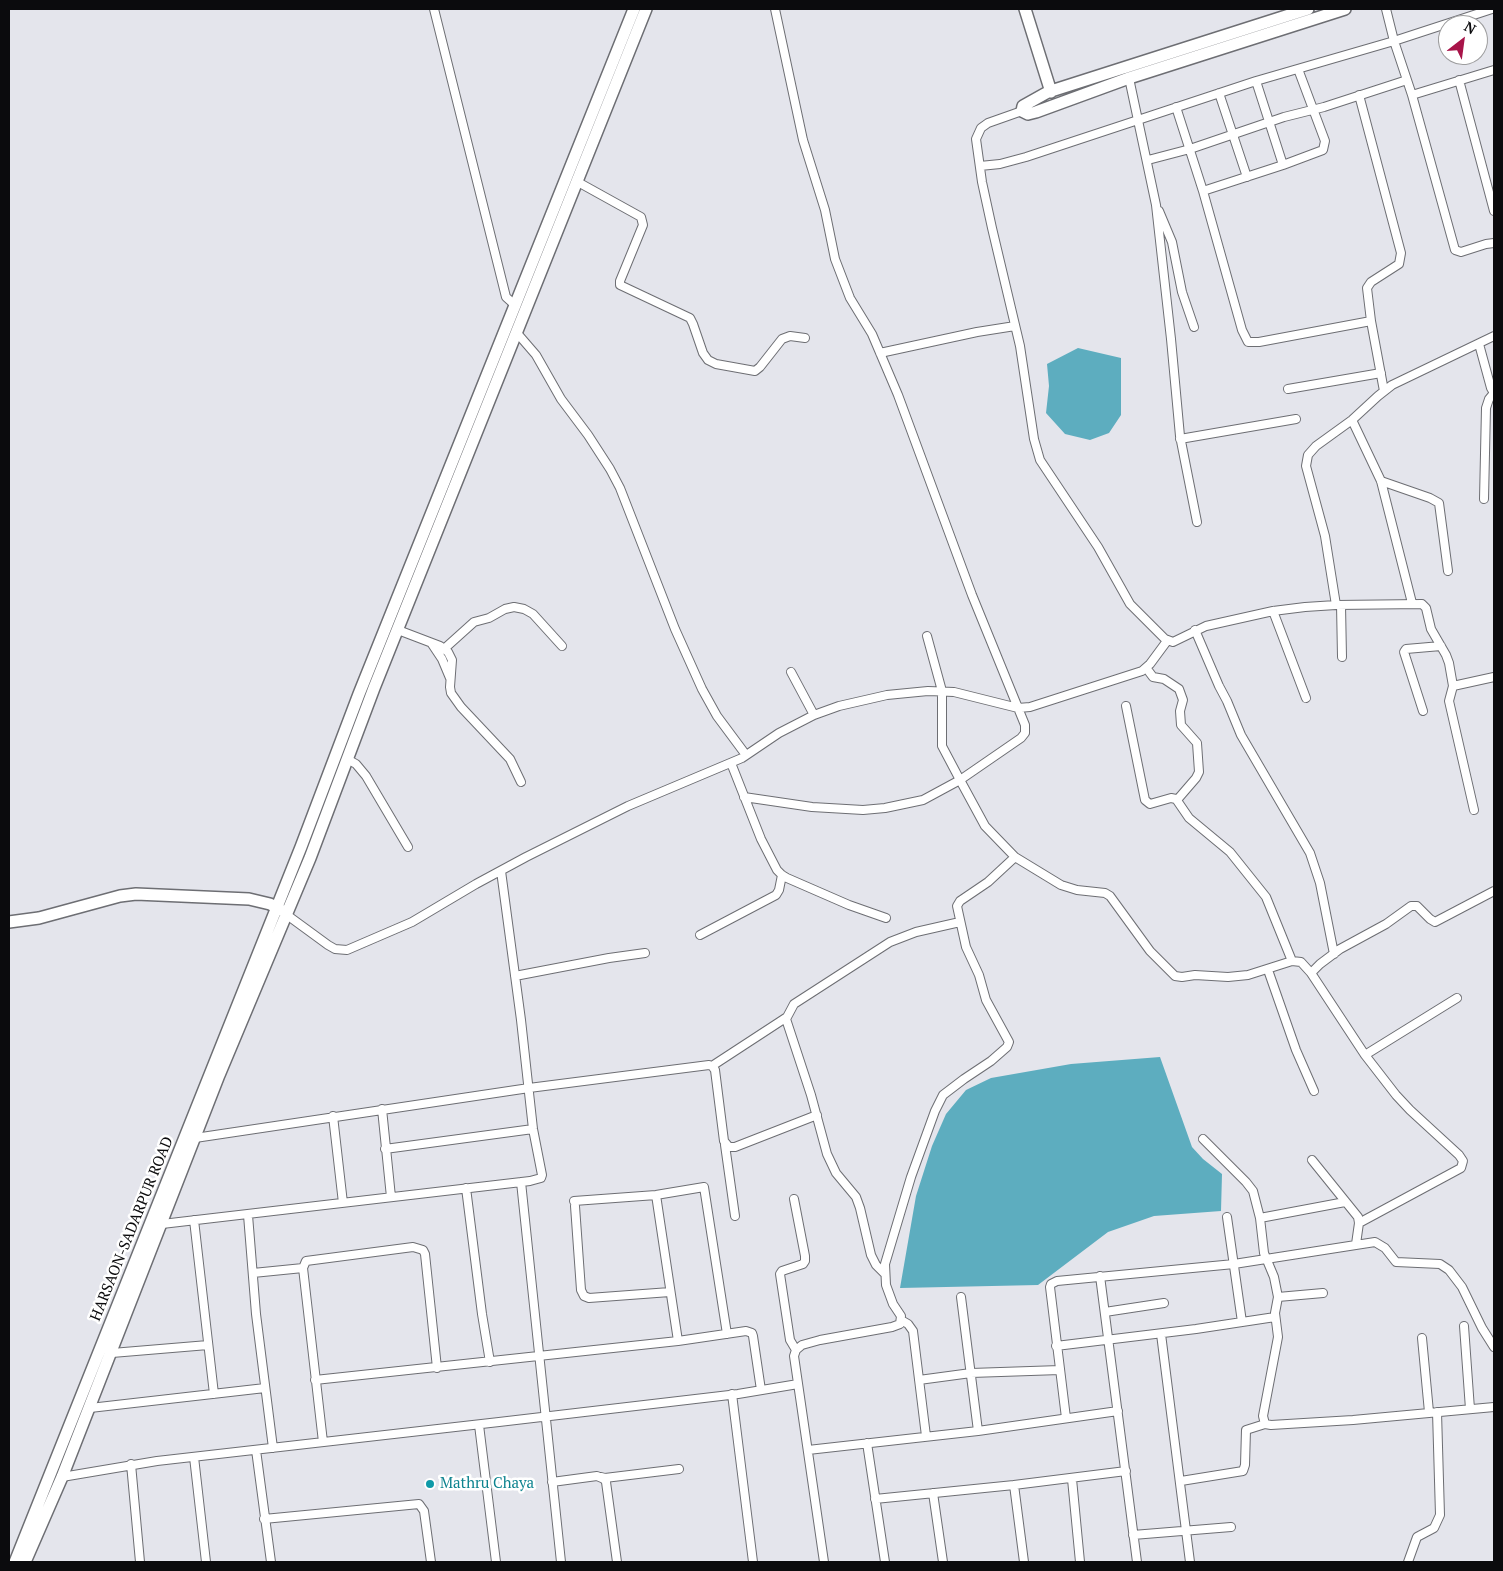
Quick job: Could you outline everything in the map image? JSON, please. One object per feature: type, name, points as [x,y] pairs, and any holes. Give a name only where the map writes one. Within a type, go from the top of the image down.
[{"type":"street","points":[[434,9],[506,297],[520,304]]},
{"type":"street","points":[[520,304],[634,9]]},
{"type":"street","points":[[520,304],[576,181],[646,9]]},
{"type":"street","points":[[744,797],[820,808],[863,810],[923,800],[960,780],[1023,736],[1026,725],[972,596],[898,395],[866,322],[850,298],[835,259],[824,210],[803,140],[775,9]]},
{"type":"street","points":[[1025,9],[1052,92]]},
{"type":"street","points":[[1250,33],[1308,9]]},
{"type":"street","points":[[1022,111],[1023,106],[1052,92],[1140,69],[1250,33],[1345,9]]},
{"type":"street","points":[[1386,9],[1455,250],[1461,252],[1494,242]]},
{"type":"street","points":[[980,166],[1017,160],[1256,81],[1492,9]]},
{"type":"street","points":[[1140,69],[1128,78],[1036,112],[1028,114],[1022,111],[988,123],[981,128],[976,139],[992,228],[1023,362],[1030,415],[1040,460],[1098,547],[1130,604],[1167,641],[1173,642],[1195,630],[1221,622],[1306,606],[1422,604],[1426,608],[1431,629],[1447,658],[1454,686],[1449,700],[1474,810]]},
{"type":"street","points":[[1203,191],[1283,166],[1319,152],[1325,146],[1314,109],[1298,69]]},
{"type":"street","points":[[1412,95],[1493,70],[1494,79]]},
{"type":"street","points":[[1128,78],[1148,160],[1156,205],[1171,331],[1180,439],[1197,522]]},
{"type":"street","points":[[1148,160],[1190,149],[1407,80]]},
{"type":"street","points":[[1458,80],[1494,211]]},
{"type":"street","points":[[1256,81],[1283,166]]},
{"type":"street","points":[[1219,93],[1247,177]]},
{"type":"street","points":[[1359,95],[1402,256],[1399,264],[1369,284],[1367,294],[1384,391]]},
{"type":"street","points":[[1176,107],[1203,191],[1242,330],[1248,342],[1259,342],[1371,320]]},
{"type":"street","points":[[576,181],[641,217],[644,225],[620,285],[690,318],[703,353],[708,360],[716,364],[755,371],[782,339],[790,336],[805,338]]},
{"type":"street","points":[[1156,205],[1172,242],[1182,292],[1194,327]]},
{"type":"street","name":"HARSAON-SADARPUR ROAD","points":[[24,1562],[90,1408],[219,1075],[287,914],[517,333],[520,304]]},
{"type":"street","name":"HARSAON-SADARPUR ROAD","points":[[15,1562],[277,907],[359,694],[520,304]]},
{"type":"street","points":[[880,353],[977,332],[1015,326]]},
{"type":"street","points":[[517,333],[536,355],[561,399],[614,474],[675,629],[702,689],[717,716],[746,755]]},
{"type":"street","points":[[1342,657],[1338,605],[1325,536],[1306,460],[1316,446],[1352,420],[1384,391],[1494,336]]},
{"type":"street","points":[[1479,344],[1494,393],[1489,399],[1486,408],[1484,499]]},
{"type":"street","points":[[1288,389],[1381,373]]},
{"type":"street","points":[[1180,439],[1296,419]]},
{"type":"street","points":[[1352,420],[1381,481],[1412,603]]},
{"type":"street","points":[[1381,481],[1439,503],[1448,571]]},
{"type":"street","points":[[444,649],[474,622],[489,618],[505,609],[514,607],[524,609],[537,617],[562,646]]},
{"type":"street","points":[[1273,611],[1306,698]]},
{"type":"street","points":[[398,630],[444,649],[450,655],[452,660],[450,689],[455,700],[496,746],[510,758],[520,782]]},
{"type":"street","points":[[1195,630],[1241,735],[1310,853],[1320,883],[1334,954]]},
{"type":"street","points":[[927,636],[942,691],[942,746],[985,826],[1015,857],[1061,885],[1110,896],[1150,951],[1175,976],[1182,977],[1195,974],[1248,975],[1292,961],[1301,962],[1311,973],[1365,1055],[1405,1105],[1459,1155],[1463,1161],[1461,1168],[1359,1223]]},
{"type":"street","points":[[9,922],[39,918],[120,896],[136,894],[249,899],[262,901],[277,907],[328,945],[335,949],[348,950],[412,922],[500,870],[628,806],[746,755],[814,714],[887,695],[942,691],[963,694],[1018,708],[1030,706],[1147,669],[1167,641]]},
{"type":"street","points":[[431,643],[446,666],[451,682]]},
{"type":"street","points":[[1423,711],[1404,652],[1406,649],[1440,646]]},
{"type":"street","points":[[1147,669],[1153,676],[1164,679],[1179,689],[1183,700],[1180,711],[1181,725],[1197,743],[1199,772],[1177,800]]},
{"type":"street","points":[[791,672],[814,714]]},
{"type":"street","points":[[1454,686],[1494,677]]},
{"type":"street","points":[[1126,706],[1145,800],[1150,804],[1171,798],[1177,800],[1189,818],[1230,852],[1266,897],[1292,961]]},
{"type":"street","points":[[347,759],[356,764],[366,776],[408,848]]},
{"type":"street","points":[[731,762],[761,839],[774,865],[782,875],[849,905],[886,918]]},
{"type":"street","points":[[926,1436],[913,1331],[908,1324],[901,1320],[888,1294],[884,1273],[888,1253],[911,1177],[939,1101],[951,1088],[991,1061],[1009,1045],[986,1000],[980,975],[966,946],[957,909],[958,903],[988,882],[1015,857]]},
{"type":"street","points":[[162,1224],[521,1182],[537,1180],[542,1177],[533,1129],[516,976],[500,870]]},
{"type":"street","points":[[700,935],[776,895],[782,875]]},
{"type":"street","points":[[1311,973],[1334,954],[1386,924],[1411,906],[1417,906],[1435,922],[1494,890]]},
{"type":"street","points":[[884,1273],[870,1255],[856,1197],[836,1173],[827,1154],[817,1115],[786,1023],[787,1017],[794,1004],[890,942],[916,932],[960,922]]},
{"type":"street","points":[[516,976],[645,953]]},
{"type":"street","points":[[1268,970],[1296,1050],[1314,1091]]},
{"type":"street","points":[[1365,1055],[1457,998]]},
{"type":"street","points":[[195,1138],[529,1088],[712,1066],[787,1017]]},
{"type":"street","points":[[712,1066],[715,1070],[735,1216]]},
{"type":"street","points":[[382,1109],[391,1197]]},
{"type":"street","points":[[726,1145],[731,1148],[735,1147],[817,1115]]},
{"type":"street","points":[[333,1116],[343,1203]]},
{"type":"street","points":[[385,1149],[533,1129]]},
{"type":"street","points":[[1203,1140],[1251,1187],[1260,1218],[1266,1259],[1273,1273],[1278,1297],[1275,1316],[1278,1337],[1263,1416],[1265,1424]]},
{"type":"street","points":[[1312,1160],[1356,1215],[1359,1223],[1356,1244]]},
{"type":"street","points":[[521,1182],[561,1562]]},
{"type":"street","points":[[670,1292],[589,1298],[584,1296],[581,1290],[574,1203],[656,1195],[704,1186],[726,1334]]},
{"type":"street","points":[[466,1188],[490,1362]]},
{"type":"street","points":[[656,1195],[678,1341]]},
{"type":"street","points":[[794,1199],[805,1261],[803,1264],[782,1271],[780,1276],[790,1340],[796,1350]]},
{"type":"street","points":[[1260,1218],[1345,1202]]},
{"type":"street","points":[[248,1214],[265,1388],[273,1448]]},
{"type":"street","points":[[1227,1217],[1242,1322]]},
{"type":"street","points":[[194,1220],[214,1394]]},
{"type":"street","points":[[1066,1418],[1050,1287],[1051,1284],[1057,1281],[1234,1264],[1378,1242],[1396,1262],[1440,1264],[1445,1266],[1458,1280],[1482,1328],[1494,1347]]},
{"type":"street","points":[[323,1442],[303,1268],[304,1263],[309,1260],[413,1248],[423,1250],[425,1254],[437,1368]]},
{"type":"street","points":[[253,1272],[303,1268]]},
{"type":"street","points":[[1100,1276],[1137,1562]]},
{"type":"street","points":[[1278,1297],[1323,1293]]},
{"type":"street","points":[[961,1297],[978,1430]]},
{"type":"street","points":[[1105,1312],[1164,1303]]},
{"type":"street","points":[[1056,1346],[1161,1334],[1275,1316]]},
{"type":"street","points":[[824,1562],[794,1356],[796,1350],[802,1345],[892,1327],[900,1324],[901,1320]]},
{"type":"street","points":[[1464,1326],[1470,1409]]},
{"type":"street","points":[[316,1380],[678,1341],[746,1330],[752,1333],[761,1390]]},
{"type":"street","points":[[1161,1334],[1190,1562]]},
{"type":"street","points":[[1408,1562],[1417,1537],[1434,1528],[1440,1515],[1433,1412],[1422,1338]]},
{"type":"street","points":[[112,1353],[208,1345]]},
{"type":"street","points":[[920,1380],[970,1373],[1060,1370]]},
{"type":"street","points":[[62,1477],[131,1464],[479,1425],[732,1394],[798,1384]]},
{"type":"street","points":[[90,1408],[265,1388]]},
{"type":"street","points":[[732,1394],[753,1562]]},
{"type":"street","points":[[1181,1480],[1243,1471],[1245,1465],[1246,1430],[1265,1424],[1326,1422],[1494,1407]]},
{"type":"street","points":[[808,1450],[1118,1411]]},
{"type":"street","points":[[479,1425],[496,1562]]},
{"type":"street","points":[[867,1443],[884,1562]]},
{"type":"street","points":[[256,1450],[271,1562]]},
{"type":"street","points":[[194,1457],[206,1562]]},
{"type":"street","points":[[131,1464],[140,1562]]},
{"type":"street","points":[[552,1482],[679,1469]]},
{"type":"street","points":[[875,1499],[1072,1479],[1126,1471]]},
{"type":"street","points":[[601,1477],[606,1482],[617,1562]]},
{"type":"street","points":[[1072,1479],[1080,1562]]},
{"type":"street","points":[[1014,1485],[1024,1562]]},
{"type":"street","points":[[933,1493],[943,1562]]},
{"type":"street","points":[[264,1519],[419,1504],[424,1511],[431,1562]]},
{"type":"street","points":[[1133,1535],[1231,1527]]},
{"type":"water","points":[[1078,348],[1121,358],[1121,415],[1109,433],[1090,440],[1065,434],[1046,413],[1049,386],[1047,364]]},
{"type":"water","points":[[1160,1057],[1192,1147],[1203,1159],[1222,1174],[1221,1211],[1154,1216],[1108,1232],[1038,1285],[900,1288],[916,1196],[932,1146],[946,1114],[966,1090],[991,1078],[1071,1064]]},
{"type":"place","name":"Mathru Chaya","points":[[430,1484]]}]
